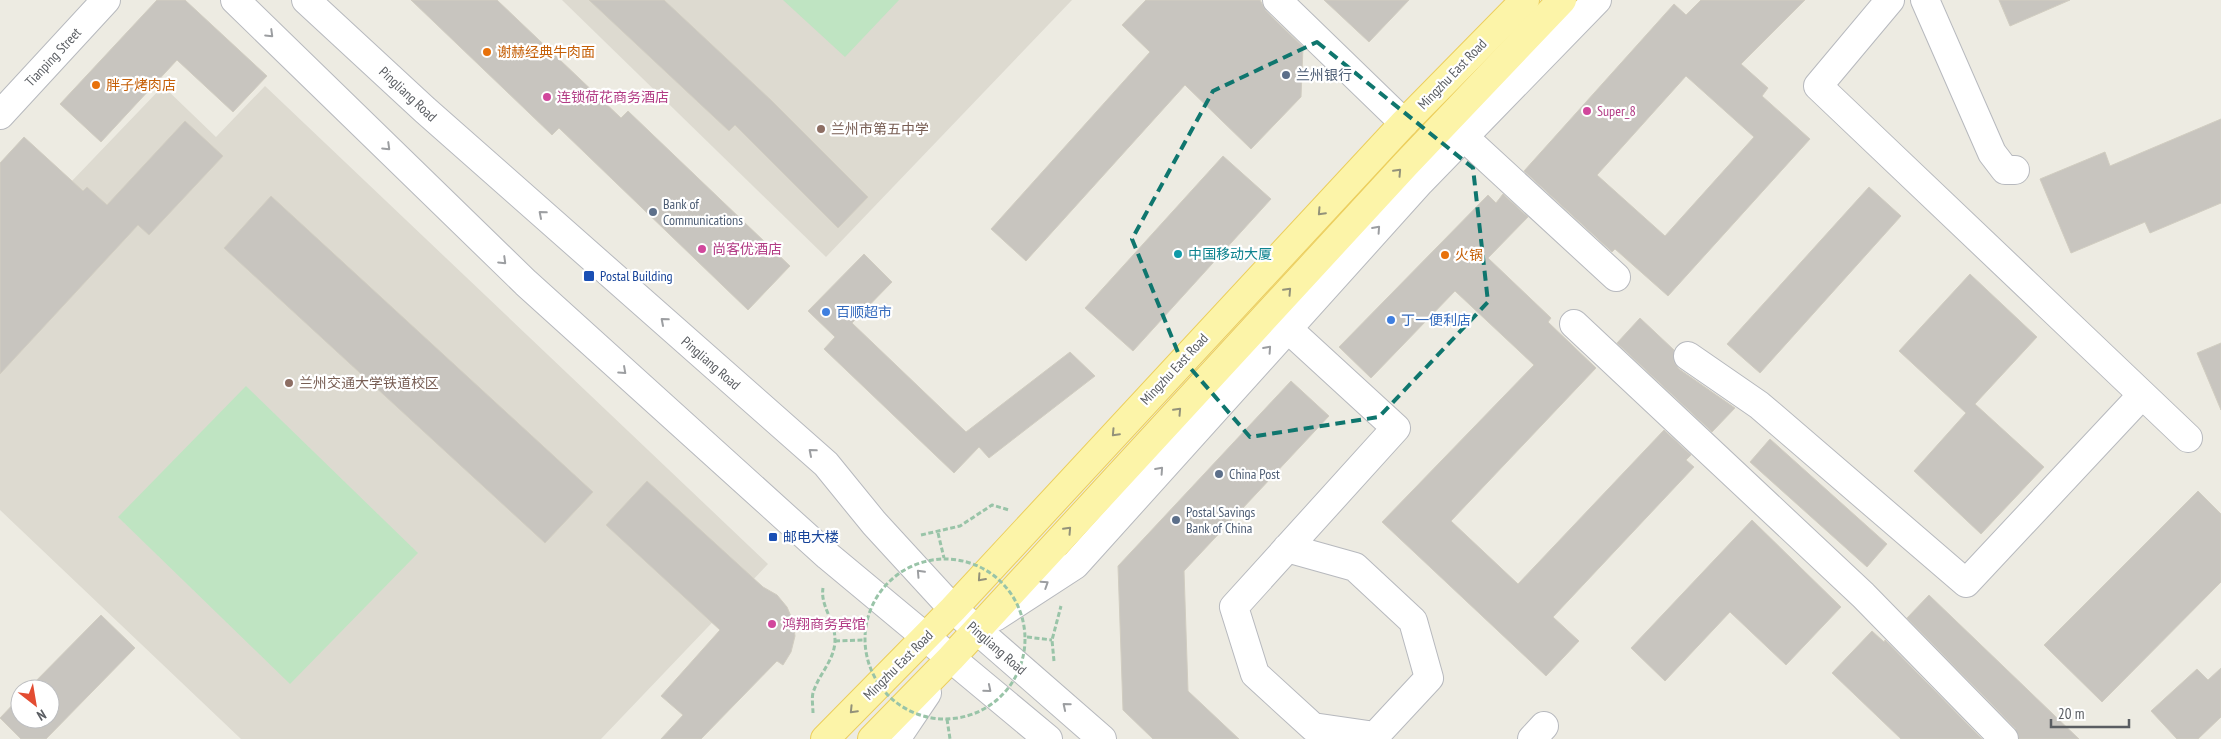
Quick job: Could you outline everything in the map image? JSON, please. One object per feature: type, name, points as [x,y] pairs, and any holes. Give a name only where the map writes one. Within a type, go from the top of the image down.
[{"type":"main road","name":"Mingzhu East Road","points":[[819,729],[924,638],[953,609],[1404,123],[1525,0]]},
{"type":"main road","name":"Mingzhu East Road","points":[[872,739],[951,658],[1406,164],[1562,0]]},
{"type":"street","name":"Tianping Street","points":[[0,115],[106,0]]},
{"type":"street","points":[[235,0],[526,283],[828,556],[924,638],[951,658],[1048,739]]},
{"type":"street","name":"Pingliang Road","points":[[306,0],[425,110],[826,464],[874,523],[953,609],[1102,739]]},
{"type":"street","points":[[1277,0],[1404,123]]},
{"type":"street","name":"Mingzhu East Road","points":[[975,630],[1075,565],[1287,328],[1464,137],[1597,0]]},
{"type":"street","points":[[1890,0],[1818,86],[2188,438]]},
{"type":"street","points":[[1925,0],[1955,74],[1992,153],[2005,170],[2015,170]]},
{"type":"street","points":[[1464,137],[1616,277]]},
{"type":"street","points":[[1574,324],[1863,595],[2004,739]]},
{"type":"street","points":[[1287,328],[1396,428],[1287,548],[1234,607],[1255,674],[1313,727],[1375,736],[1429,678],[1413,621],[1355,567],[1287,548]]},
{"type":"street","points":[[1688,356],[1759,405],[1966,583],[2142,395]]},
{"type":"street","name":"Mingzhu East Road","points":[[896,739],[951,658]]},
{"type":"path","points":[[944,558],[938,532],[960,526],[992,505],[1036,518]]},
{"type":"path","points":[[819,729],[813,691],[827,667],[835,641],[832,619],[821,598],[828,556]]},
{"type":"path","points":[[944,558],[975,563],[1002,580],[1019,606],[1026,637],[1021,668],[1004,694],[978,712],[947,719],[916,714],[889,697],[871,671],[864,640],[870,610],[887,583],[913,564],[944,558]]},
{"type":"path","points":[[1026,637],[1052,640]]},
{"type":"path","points":[[835,641],[864,640]]},
{"type":"path","points":[[947,719],[950,739]]},
{"type":"highlighted area","points":[[1317,42],[1473,168],[1488,302],[1379,417],[1250,437],[1179,355],[1132,239],[1213,91]]},
{"type":"shaded area","name":"兰州市第五中学","points":[[562,0],[1072,0],[826,257]]},
{"type":"shaded area","name":"兰州交通大学铁道校区","points":[[163,86],[216,137],[265,86],[768,564],[601,739],[241,739],[0,510],[0,256]]},
{"type":"green space","points":[[783,0],[899,0],[845,57]]},
{"type":"green space","points":[[246,386],[418,553],[290,684],[118,517]]},
{"type":"building","points":[[157,0],[185,0],[267,76],[233,112],[177,60],[101,142],[60,104]]},
{"type":"building","points":[[411,0],[497,0],[621,118],[628,111],[790,266],[748,310],[559,128],[552,135]]},
{"type":"building","points":[[589,0],[664,0],[772,101],[868,197],[838,228],[735,125],[729,131]]},
{"type":"building","points":[[1146,0],[1260,0],[1266,11],[1303,47],[1301,97],[1251,149],[1185,85],[1026,261],[991,229],[1150,52],[1122,25]]},
{"type":"building","points":[[1324,0],[1409,0],[1369,42]]},
{"type":"building","points":[[1701,0],[1805,0],[1741,64],[1768,88],[1762,96],[1810,139],[1668,296],[1615,249],[1612,252],[1524,171],[1674,4],[1686,15]],"holes":[[[1686,76],[1754,137],[1665,236],[1597,175]]]},
{"type":"building","points":[[1999,0],[2070,0],[2010,26]]},
{"type":"building","points":[[2221,119],[2221,203],[2150,233],[2145,222],[2071,253],[2040,179],[2105,152],[2110,166]]},
{"type":"building","points":[[185,121],[223,156],[149,235],[138,225],[0,374],[0,163],[24,137],[83,191],[87,187],[107,205]]},
{"type":"building","name":"中国移动大厦","points":[[1223,156],[1271,199],[1133,351],[1085,308]]},
{"type":"building","points":[[1869,187],[1901,216],[1760,373],[1727,344]]},
{"type":"building","points":[[1503,194],[1528,217],[1488,258],[1551,318],[1548,322],[1596,368],[1451,521],[1518,584],[1664,430],[1691,455],[1686,460],[1694,467],[1553,617],[1579,641],[1546,676],[1382,522],[1534,365],[1455,291],[1371,378],[1339,347],[1488,195],[1496,203]]},
{"type":"building","points":[[271,196],[593,492],[545,543],[224,248]]},
{"type":"building","points":[[864,254],[892,282],[852,323],[966,432],[1070,352],[1095,376],[989,458],[979,447],[954,473],[824,349],[835,337],[808,311]]},
{"type":"building","points":[[1970,274],[2037,337],[1975,404],[2044,467],[1981,534],[1914,471],[1966,413],[1899,351]]},
{"type":"building","points":[[1640,318],[1674,350],[1674,362],[1679,369],[1735,408],[1712,432],[1617,343]]},
{"type":"building","points":[[2221,343],[2221,410],[2197,353]]},
{"type":"building","points":[[1291,381],[1329,416],[1184,571],[1188,691],[1239,739],[1153,739],[1123,710],[1118,566]]},
{"type":"building","points":[[1770,439],[1887,544],[1867,567],[1750,462]]},
{"type":"building","points":[[647,481],[763,587],[777,595],[787,607],[793,621],[795,636],[791,652],[783,665],[777,661],[701,739],[661,739],[683,715],[661,696],[720,630],[606,525]]},
{"type":"building","points":[[2198,491],[2221,514],[2221,582],[2102,702],[2044,645]]},
{"type":"building","points":[[1752,520],[1841,607],[1786,665],[1730,612],[1665,681],[1631,648]]},
{"type":"building","points":[[1929,595],[2079,739],[2019,739],[2015,728],[1907,618]]},
{"type":"building","points":[[101,615],[135,648],[60,725],[60,679],[38,679]]},
{"type":"building","points":[[1872,631],[1884,642],[1885,640],[1982,739],[1901,739],[1832,673]]},
{"type":"building","points":[[2221,668],[2221,717],[2198,739],[2177,739],[2151,711],[2197,669],[2208,680]]},
{"type":"building","points":[[10,708],[10,728],[0,718]]},
{"type":"building","points":[[11,729],[56,729],[46,739],[21,739]]},
{"type":"place","name":"谢赫经典牛肉面","points":[[487,52]]},
{"type":"place","name":"兰州银行","points":[[1286,75]]},
{"type":"place","name":"胖子烤肉店","points":[[96,85]]},
{"type":"place","name":"连锁荷花商务酒店","points":[[547,97]]},
{"type":"place","name":"Super_8","points":[[1587,111]]},
{"type":"place","name":"兰州市第五中学","points":[[821,129]]},
{"type":"place","name":"Bank of Communications","points":[[653,212]]},
{"type":"place","name":"尚客优酒店","points":[[702,249]]},
{"type":"place","name":"中国移动大厦","points":[[1178,254]]},
{"type":"place","name":"火锅","points":[[1445,255]]},
{"type":"place","name":"Postal Building","points":[[589,276]]},
{"type":"place","name":"百顺超市","points":[[826,312]]},
{"type":"place","name":"丁一便利店","points":[[1391,320]]},
{"type":"place","name":"兰州交通大学铁道校区","points":[[289,383]]},
{"type":"place","name":"China Post","points":[[1219,474]]},
{"type":"place","name":"Postal Savings Bank of China","points":[[1176,520]]},
{"type":"place","name":"邮电大楼","points":[[773,537]]},
{"type":"place","name":"鸿翔商务宾馆","points":[[772,624]]}]
